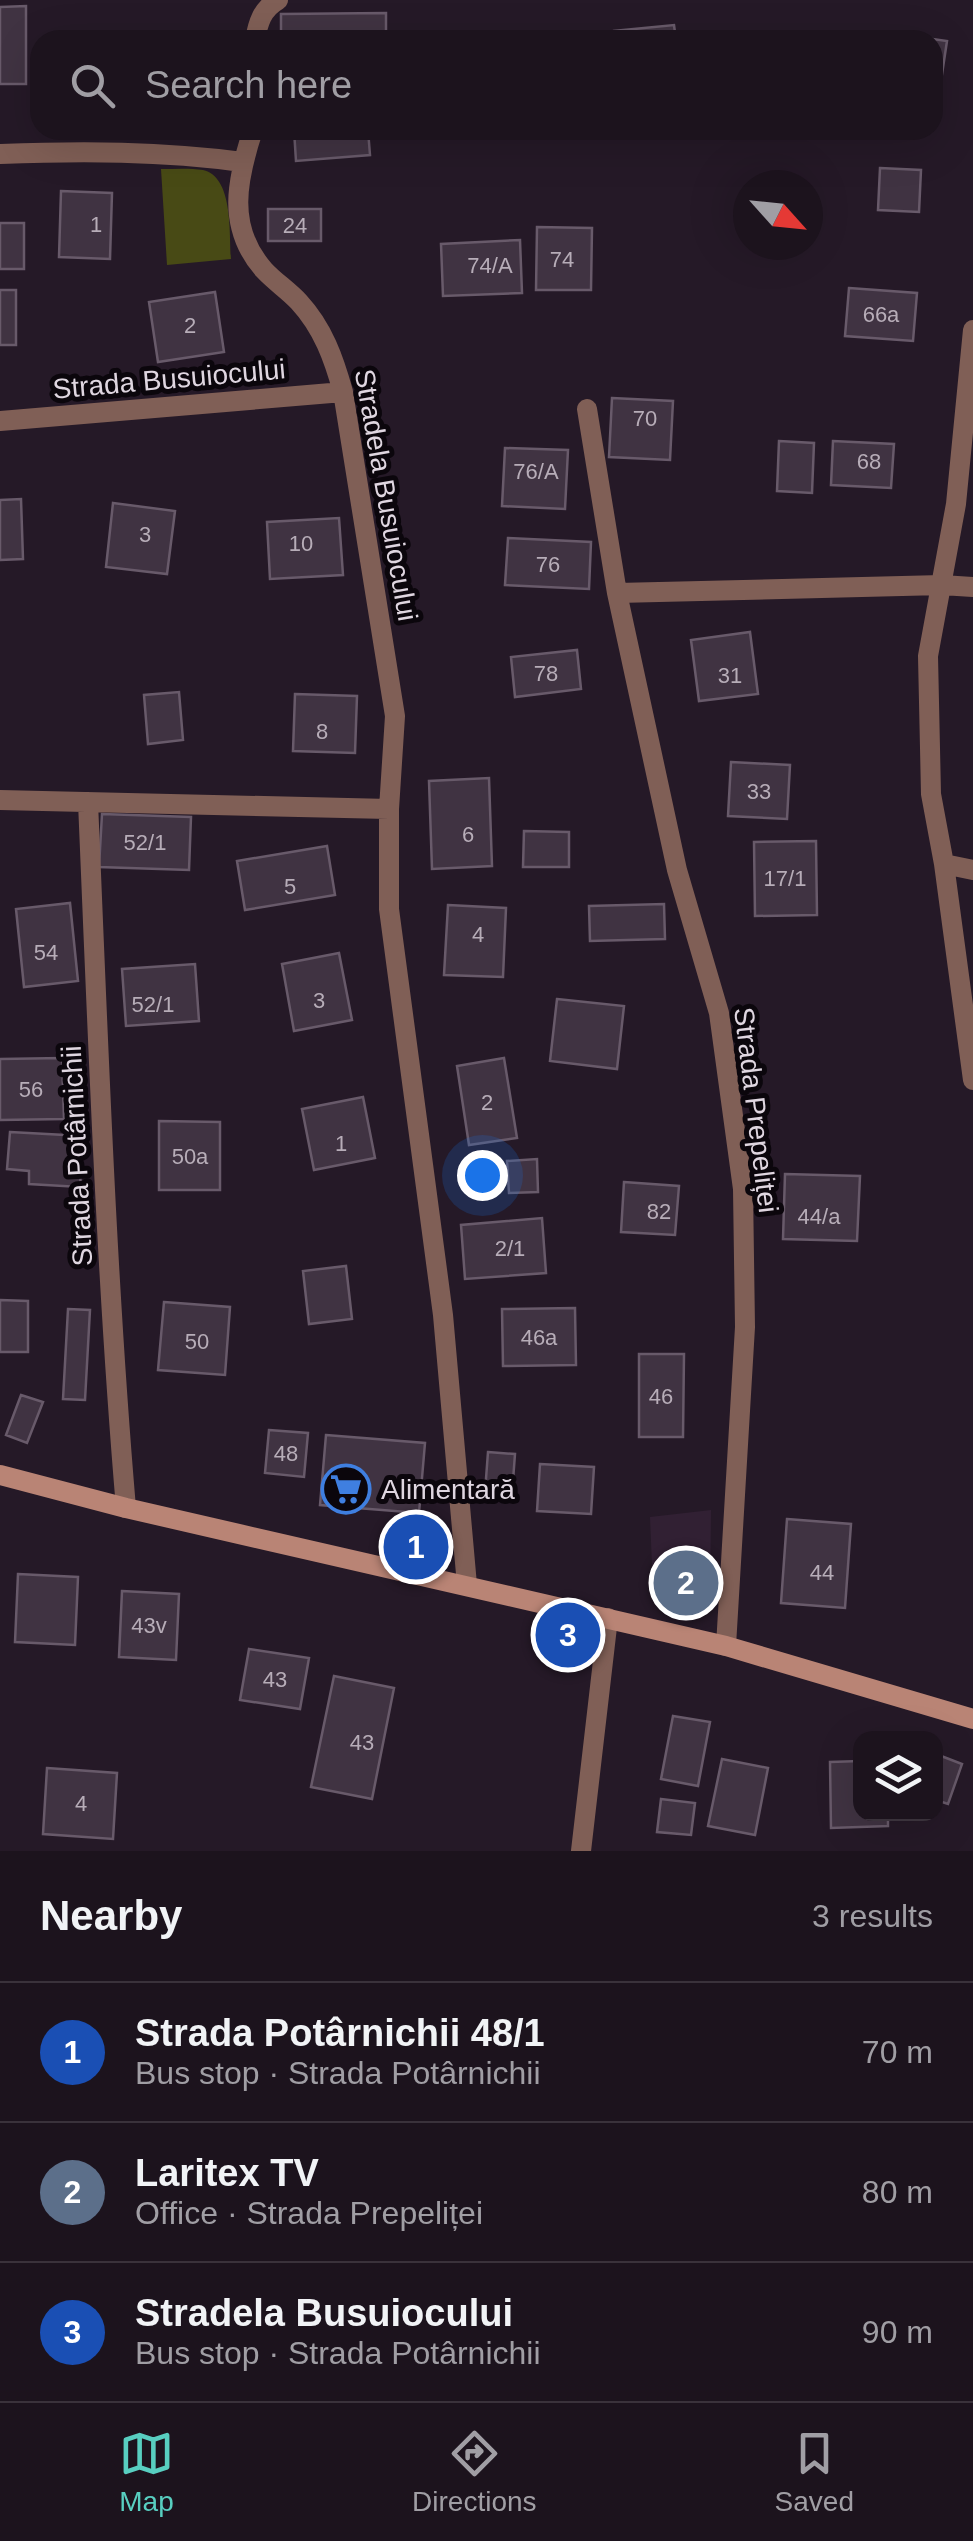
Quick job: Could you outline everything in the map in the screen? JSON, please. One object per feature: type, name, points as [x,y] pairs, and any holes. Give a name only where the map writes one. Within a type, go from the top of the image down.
[{"type":"street","points":[[257,30],[267,6],[278,0]]},
{"type":"street","points":[[0,154],[160,153],[242,162],[249,140]]},
{"type":"street","name":"Stradela Busuiocului","points":[[242,162],[236,202],[244,241],[263,269],[300,303],[322,334],[344,392],[395,716],[389,810],[389,909],[444,1315],[467,1585]]},
{"type":"street","points":[[973,330],[956,504],[928,656],[931,794],[973,1080]]},
{"type":"street","name":"Strada Busuiocului","points":[[0,420],[344,392]]},
{"type":"street","name":"Strada Prepeliței","points":[[587,409],[618,593],[677,870],[719,1013],[744,1189],[744,1327],[726,1646]]},
{"type":"street","points":[[618,593],[973,586]]},
{"type":"street","points":[[0,800],[389,810]]},
{"type":"street","name":"Strada Potârnichii","points":[[88,802],[105,1184],[126,1508]]},
{"type":"street","points":[[944,864],[973,870]]},
{"type":"street","points":[[0,1475],[126,1508],[726,1646],[973,1719]]},
{"type":"street","points":[[581,1851],[608,1618]]},
{"type":"shaded area","points":[[161,169],[203,170],[220,183],[228,208],[231,259],[167,265]]},
{"type":"shaded area","points":[[711,1510],[710,1602],[653,1590],[650,1517]]},
{"type":"building","points":[[26,6],[26,84],[0,84],[0,7]]},
{"type":"building","points":[[386,13],[386,30],[281,30],[281,14]]},
{"type":"building","points":[[674,25],[675,30],[624,30]]},
{"type":"building","points":[[295,140],[369,140],[370,155],[296,161]]},
{"type":"building","points":[[880,168],[921,170],[919,212],[878,210]]},
{"type":"building","points":[[61,191],[112,193],[110,259],[59,257]]},
{"type":"building","points":[[268,209],[321,209],[321,241],[268,241]]},
{"type":"building","points":[[0,223],[24,223],[24,269],[0,269]]},
{"type":"building","points":[[537,227],[592,228],[591,290],[536,290]]},
{"type":"building","points":[[520,240],[522,293],[443,296],[441,244]]},
{"type":"building","points":[[849,288],[917,293],[913,341],[845,336]]},
{"type":"building","points":[[0,290],[16,290],[16,345],[0,345]]},
{"type":"building","points":[[215,292],[224,352],[158,362],[149,302]]},
{"type":"building","points":[[612,398],[673,401],[670,460],[609,457]]},
{"type":"building","points":[[779,441],[814,443],[812,493],[777,491]]},
{"type":"building","points":[[833,441],[894,444],[891,488],[831,485]]},
{"type":"building","points":[[505,448],[568,450],[565,509],[502,506]]},
{"type":"building","points":[[21,499],[23,559],[0,560],[0,500]]},
{"type":"building","points":[[113,503],[175,511],[167,574],[106,567]]},
{"type":"building","points":[[339,518],[343,575],[270,579],[267,522]]},
{"type":"building","points":[[508,538],[591,542],[589,589],[505,585]]},
{"type":"building","points":[[750,632],[758,694],[699,701],[691,640]]},
{"type":"building","points":[[577,650],[581,689],[515,697],[511,657]]},
{"type":"building","points":[[179,692],[183,740],[148,744],[144,695]]},
{"type":"building","points":[[295,694],[357,696],[355,753],[293,751]]},
{"type":"building","points":[[731,762],[790,765],[787,819],[728,816]]},
{"type":"building","points":[[489,778],[492,866],[432,869],[429,781]]},
{"type":"building","points":[[102,814],[191,817],[189,870],[99,867]]},
{"type":"building","points":[[524,831],[569,832],[569,867],[523,867]]},
{"type":"building","points":[[816,841],[817,915],[755,916],[754,842]]},
{"type":"building","points":[[327,846],[335,895],[245,910],[237,861]]},
{"type":"building","points":[[70,903],[78,981],[24,987],[16,909]]},
{"type":"building","points":[[664,904],[665,939],[590,941],[589,906]]},
{"type":"building","points":[[448,905],[506,908],[503,977],[444,975]]},
{"type":"building","points":[[339,953],[352,1020],[294,1031],[282,964]]},
{"type":"building","points":[[195,964],[199,1021],[126,1026],[122,969]]},
{"type":"building","points":[[557,999],[624,1006],[617,1069],[550,1061]]},
{"type":"building","points":[[62,1058],[64,1119],[0,1120],[0,1059]]},
{"type":"building","points":[[504,1058],[517,1138],[469,1145],[457,1066]]},
{"type":"building","points":[[363,1097],[375,1158],[314,1170],[302,1109]]},
{"type":"building","points":[[159,1121],[220,1122],[220,1190],[159,1190]]},
{"type":"building","points":[[10,1132],[83,1136],[80,1187],[29,1184],[29,1171],[7,1169]]},
{"type":"building","points":[[537,1159],[538,1192],[509,1193],[507,1161]]},
{"type":"building","points":[[785,1174],[860,1176],[857,1241],[783,1239]]},
{"type":"building","points":[[624,1182],[679,1186],[675,1235],[621,1232]]},
{"type":"building","points":[[542,1218],[546,1273],[465,1279],[461,1225]]},
{"type":"building","points":[[346,1266],[352,1319],[309,1324],[303,1271]]},
{"type":"building","points":[[0,1300],[28,1301],[28,1352],[0,1352]]},
{"type":"building","points":[[164,1302],[230,1307],[225,1375],[158,1370]]},
{"type":"building","points":[[575,1308],[576,1365],[503,1366],[502,1309]]},
{"type":"building","points":[[68,1309],[90,1310],[85,1400],[63,1399]]},
{"type":"building","points":[[639,1354],[684,1354],[683,1437],[639,1437]]},
{"type":"building","points":[[21,1395],[43,1402],[27,1443],[6,1435]]},
{"type":"building","points":[[269,1430],[308,1433],[304,1477],[265,1473]]},
{"type":"building","points":[[326,1435],[425,1443],[419,1513],[320,1505]]},
{"type":"building","points":[[488,1452],[515,1454],[512,1494],[485,1492]]},
{"type":"building","points":[[540,1464],[594,1467],[591,1514],[537,1511]]},
{"type":"building","points":[[787,1519],[851,1524],[845,1608],[781,1603]]},
{"type":"building","points":[[673,1567],[702,1572],[697,1599],[667,1594]]},
{"type":"building","points":[[18,1574],[78,1577],[75,1645],[15,1642]]},
{"type":"building","points":[[122,1591],[179,1594],[176,1660],[119,1657]]},
{"type":"building","points":[[249,1649],[309,1658],[300,1709],[240,1700]]},
{"type":"building","points":[[334,1676],[394,1688],[372,1799],[311,1787]]},
{"type":"building","points":[[673,1716],[710,1722],[698,1786],[661,1779]]},
{"type":"building","points":[[943,1757],[962,1764],[948,1804],[943,1802]]},
{"type":"building","points":[[722,1759],[768,1768],[755,1835],[708,1826]]},
{"type":"building","points":[[853,1761],[853,1821],[888,1821],[888,1826],[831,1828],[830,1762]]},
{"type":"building","points":[[47,1768],[117,1773],[113,1839],[43,1834]]},
{"type":"building","points":[[661,1799],[695,1803],[691,1835],[657,1832]]},
{"type":"place","name":"Alimentară","points":[[346,1489]]},
{"type":"place","name":"Strada Potârnichii 48/1","points":[[416,1547]]},
{"type":"place","name":"Laritex TV","points":[[686,1583]]},
{"type":"place","name":"Stradela Busuiocului","points":[[568,1635]]}]
